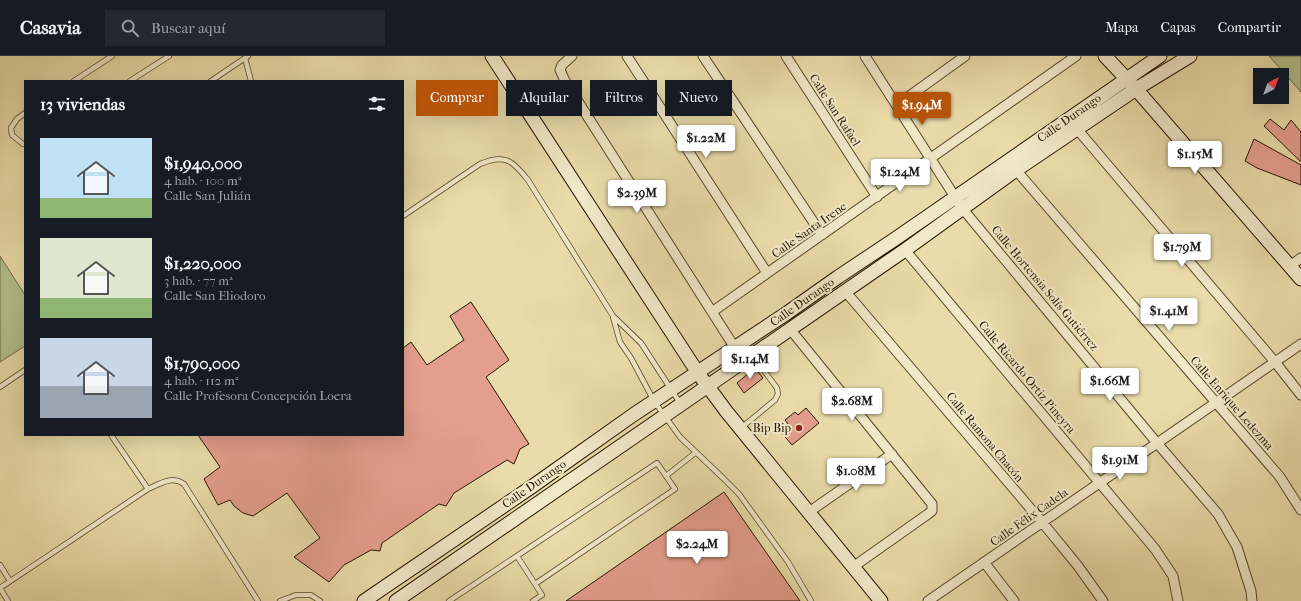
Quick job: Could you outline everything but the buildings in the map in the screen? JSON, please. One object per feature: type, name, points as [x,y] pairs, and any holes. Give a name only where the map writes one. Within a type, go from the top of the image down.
[{"type":"main road","points":[[492,56],[698,373],[740,429],[881,601]]},
{"type":"main road","name":"Calle Durango","points":[[396,601],[905,250],[959,203],[1127,78],[1160,56]]},
{"type":"main road","name":"Calle Durango","points":[[364,601],[530,488],[654,401],[698,373],[838,277],[1016,170],[1136,89],[1190,56]]},
{"type":"main road","points":[[1109,58],[1301,279]]},
{"type":"street","points":[[572,56],[562,65],[560,70],[565,81],[735,348]]},
{"type":"street","points":[[627,56],[767,273]]},
{"type":"street","points":[[703,56],[822,235]]},
{"type":"street","name":"Calle San Rafael","points":[[786,56],[877,197]]},
{"type":"street","name":"Calle Hortensia Solís Gutiérrez","points":[[865,56],[959,203],[1157,443],[1218,514],[1238,547],[1251,591],[1252,601]]},
{"type":"street","points":[[897,105],[965,56]]},
{"type":"street","name":"Calle Santa Irene","points":[[712,312],[1076,56]]},
{"type":"street","points":[[1077,129],[1275,362],[1301,395]]},
{"type":"street","name":"Calle Enrique Ledezma","points":[[1016,170],[1280,477],[1301,510]]},
{"type":"street","name":"Calle Ricardo Ortiz Pineyra","points":[[905,250],[1155,549],[1173,576],[1178,601]]},
{"type":"street","points":[[1290,266],[1301,258]]},
{"type":"street","name":"Calle Ramona Chacón","points":[[845,291],[1042,522],[1078,566],[1103,601]]},
{"type":"street","points":[[790,329],[930,500],[933,507],[932,511],[853,567]]},
{"type":"street","name":"Calle Félix Cadela","points":[[928,601],[1301,344]]},
{"type":"street","points":[[809,512],[892,454]]},
{"type":"street","points":[[984,562],[1014,601]]},
{"type":"lane","points":[[76,80],[112,56]]},
{"type":"lane","points":[[132,80],[169,56]]},
{"type":"lane","points":[[212,80],[247,57],[251,80]]},
{"type":"lane","points":[[24,114],[17,119],[11,128],[12,135],[24,144]]},
{"type":"lane","points":[[404,215],[480,164],[497,159],[508,160],[517,166],[528,180],[613,316],[641,343],[681,404]]},
{"type":"lane","points":[[613,316],[620,342],[631,358],[654,401],[680,438],[739,494],[788,562],[811,601]]},
{"type":"lane","points":[[740,429],[775,400],[778,394],[776,388],[752,355]]},
{"type":"lane","points":[[0,387],[24,371]]},
{"type":"lane","points":[[112,436],[148,489]]},
{"type":"lane","points":[[666,476],[695,453]]},
{"type":"lane","points":[[450,601],[657,463],[675,489],[535,584]]},
{"type":"lane","points":[[8,601],[0,588],[148,489],[166,481],[173,480],[184,484],[258,601]]},
{"type":"lane","points":[[517,556],[542,595],[533,601]]},
{"type":"lane","points":[[0,565],[10,581]]},
{"type":"lane","points":[[280,601],[296,595],[311,595],[320,601]]},
{"type":"green space","points":[[1269,56],[1301,56],[1301,92],[1289,78],[1289,68],[1280,68]]},
{"type":"green space","points":[[0,256],[24,293],[24,347],[0,362]]},
{"type":"place","name":"Bip Bip","points":[[799,428]]}]
